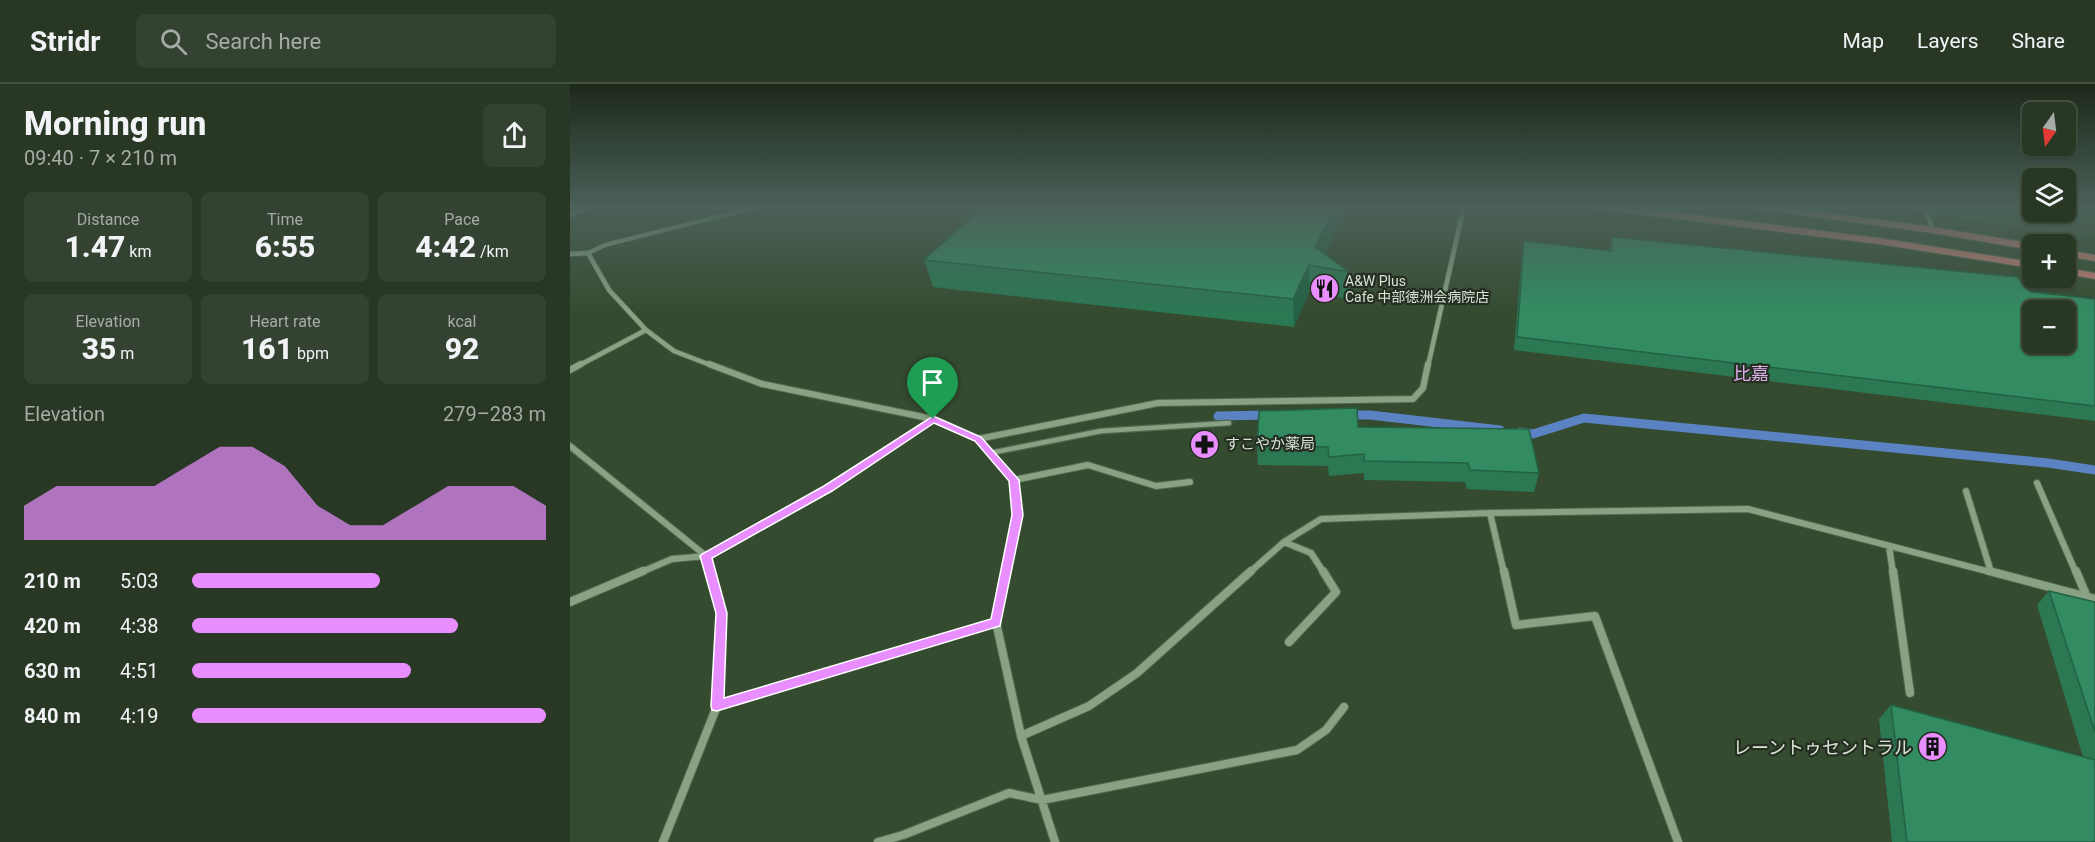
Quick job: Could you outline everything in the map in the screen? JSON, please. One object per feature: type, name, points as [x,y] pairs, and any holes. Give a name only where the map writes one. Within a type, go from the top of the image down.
[{"type":"main road","points":[[1881,241],[2022,264]]},
{"type":"main road","points":[[1999,241],[2022,245]]},
{"type":"main road","points":[[2076,255],[2095,258]]},
{"type":"main road","points":[[2076,273],[2095,276]]},
{"type":"street","points":[[978,439],[1158,403],[1413,399],[1424,388],[1456,241]]},
{"type":"street","points":[[570,254],[588,253],[596,262],[609,290],[646,330],[674,351],[762,384],[933,419],[978,439],[1014,480],[1018,515],[996,622],[1021,736],[1055,842]]},
{"type":"street","points":[[570,370],[646,330]]},
{"type":"street","points":[[570,602],[672,559],[706,556],[828,489],[933,419]]},
{"type":"street","points":[[570,446],[706,556],[722,613],[717,706],[663,842]]},
{"type":"street","points":[[1014,480],[1088,465],[1156,486],[1190,482]]},
{"type":"street","points":[[2037,483],[2091,598]]},
{"type":"street","points":[[1966,491],[1991,572]]},
{"type":"street","points":[[1021,736],[1089,706],[1137,673],[1284,542],[1321,519],[1490,513],[1748,509],[2091,598]]},
{"type":"street","points":[[1490,513],[1516,625],[1595,616],[1678,842]]},
{"type":"street","points":[[1284,542],[1311,553],[1336,592],[1289,642]]},
{"type":"street","points":[[1889,546],[1910,693]]},
{"type":"street","points":[[717,706],[996,622]]},
{"type":"street","points":[[878,842],[903,839],[1009,793],[1042,800],[1297,750],[1326,730],[1344,707]]},
{"type":"lane","points":[[588,253],[620,241]]},
{"type":"lane","points":[[990,453],[1101,431],[1229,423]]},
{"type":"building","points":[[945,241],[1318,241],[1315,247],[1349,272],[1309,265],[1293,299],[924,260]]},
{"type":"building","points":[[1524,241],[1612,251],[1612,241],[1656,241],[2017,277],[2022,282],[2022,288],[2027,288],[2031,292],[2095,299],[2095,406],[1517,337]]},
{"type":"building","points":[[1357,408],[1358,427],[1529,429],[1539,473],[1470,470],[1468,463],[1364,461],[1364,454],[1329,457],[1328,447],[1257,446],[1259,411]]},
{"type":"building","points":[[2049,591],[2095,602],[2095,732]]},
{"type":"building","name":"レーントゥセントラル","points":[[1891,705],[2095,760],[2095,842],[1907,842]]},
{"type":"waterway","points":[[1218,416],[1270,415]]},
{"type":"waterway","points":[[1347,415],[1370,415],[1500,430]]},
{"type":"waterway","points":[[1520,432],[1533,434],[1584,418],[2048,463],[2095,470]]},
{"type":"place","name":"A&W Plus Cafe 中部徳洲会病院店","points":[[1324,289]]},
{"type":"place","name":"すこやか薬局","points":[[1204,444]]},
{"type":"place","name":"レーントゥセントラル","points":[[1933,747]]},
{"type":"district","name":"比嘉","points":[[1751,373]]},
{"type":"route","points":[[933,419],[978,439],[1014,480],[1018,515],[996,622],[717,706],[722,613],[706,556],[828,489],[933,419]]}]
